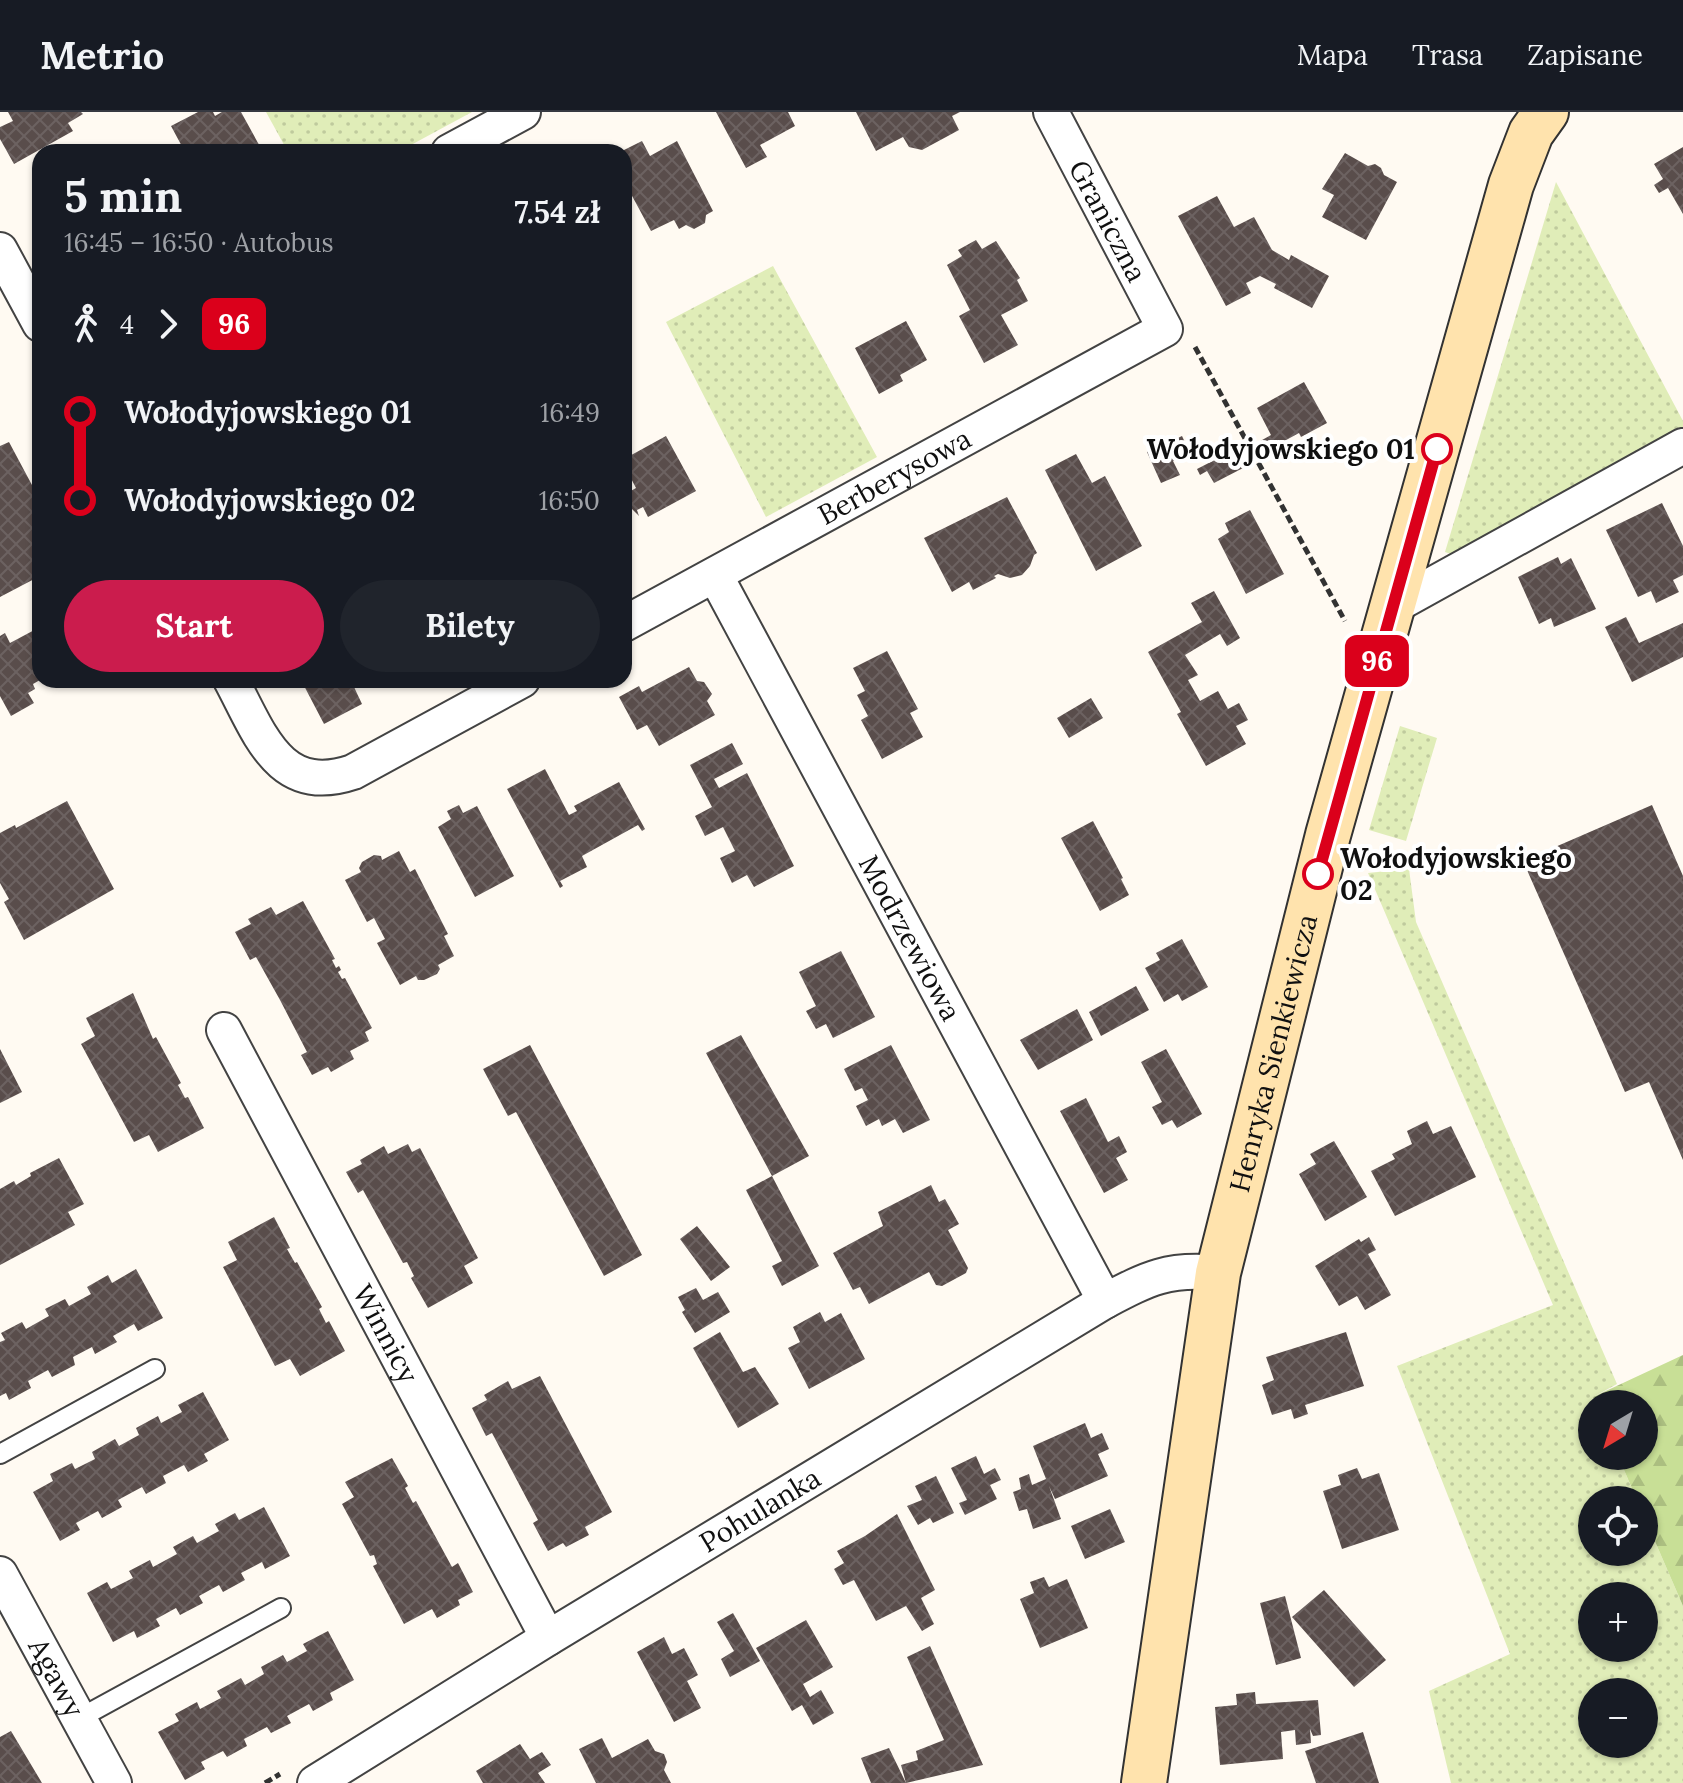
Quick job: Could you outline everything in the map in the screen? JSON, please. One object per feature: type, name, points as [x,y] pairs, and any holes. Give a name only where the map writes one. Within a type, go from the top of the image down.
[{"type":"street","points":[[464,144],[523,112]]},
{"type":"street","name":"Graniczna","points":[[1051,112],[1165,329]]},
{"type":"street","name":"Henryka Sienkiewicza","points":[[1144,1783],[1218,1273],[1324,850],[1511,185],[1531,133],[1546,112]]},
{"type":"street","points":[[0,250],[32,309]]},
{"type":"street","name":"Berberysowa","points":[[632,620],[1165,329]]},
{"type":"street","points":[[1392,607],[1683,446]]},
{"type":"street","name":"Modrzewiowa","points":[[715,575],[1105,1301]]},
{"type":"street","points":[[235,688],[268,748],[288,767],[304,776],[331,779],[353,772],[507,688]]},
{"type":"street","name":"Winnicy","points":[[224,1030],[548,1638]]},
{"type":"street","name":"Pohulanka","points":[[315,1783],[548,1638],[1105,1301],[1138,1283],[1169,1272],[1218,1273]]},
{"type":"street","name":"Agawy","points":[[0,1574],[114,1783]]},
{"type":"lane","points":[[0,1454],[155,1369]]},
{"type":"lane","points":[[80,1718],[281,1608]]},
{"type":"path","points":[[1165,329],[1196,347],[1342,619],[1352,626]]},
{"type":"green space","points":[[266,112],[472,112],[413,144],[284,144]]},
{"type":"green space","points":[[1556,182],[1683,421],[1683,427],[1457,556],[1445,552]]},
{"type":"green space","points":[[773,266],[877,457],[766,517],[666,322]]},
{"type":"green space","points":[[1400,726],[1437,738],[1406,841],[1369,830]]},
{"type":"green space","points":[[1409,869],[1416,922],[1617,1384],[1606,1390],[1578,1390],[1578,1470],[1624,1470],[1631,1486],[1578,1486],[1578,1566],[1658,1566],[1658,1548],[1683,1606],[1683,1783],[1451,1783],[1429,1691],[1510,1654],[1397,1366],[1553,1305],[1368,873]]},
{"type":"green space","points":[[1683,1355],[1683,1606],[1658,1548],[1658,1486],[1631,1486],[1624,1470],[1658,1470],[1658,1390],[1608,1390]]},
{"type":"building","points":[[8,112],[83,114],[68,123],[73,131],[50,144],[32,144],[32,154],[14,164],[0,139],[0,127],[13,121]]},
{"type":"building","points":[[198,112],[213,112],[215,116],[222,112],[241,112],[259,144],[181,144],[171,126]]},
{"type":"building","points":[[716,112],[788,112],[795,126],[760,145],[767,157],[746,168]]},
{"type":"building","points":[[856,112],[960,112],[952,116],[959,130],[922,150],[909,147],[903,137],[876,151]]},
{"type":"building","points":[[642,141],[650,156],[677,141],[713,211],[706,215],[705,223],[694,229],[686,225],[679,229],[674,220],[651,231],[632,196],[632,146]]},
{"type":"building","points":[[1683,147],[1683,214],[1668,188],[1659,193],[1654,185],[1663,179],[1654,164]]},
{"type":"building","points":[[1345,153],[1368,166],[1375,164],[1384,175],[1397,182],[1366,240],[1322,217],[1334,195],[1322,189]]},
{"type":"building","points":[[1217,196],[1234,227],[1254,217],[1272,250],[1289,260],[1291,255],[1329,276],[1312,308],[1274,288],[1276,284],[1260,276],[1246,283],[1251,293],[1226,306],[1178,216]]},
{"type":"building","points":[[976,240],[982,249],[996,241],[1020,278],[1017,280],[1028,301],[1001,315],[1018,345],[984,363],[959,316],[970,310],[947,265],[962,256],[958,250]]},
{"type":"building","points":[[906,321],[927,360],[900,375],[903,381],[879,394],[855,348]]},
{"type":"building","points":[[1304,382],[1327,423],[1277,445],[1280,452],[1264,460],[1255,444],[1271,435],[1257,408]]},
{"type":"building","points":[[666,436],[696,491],[648,517],[643,507],[637,510],[639,516],[632,509],[632,490],[636,488],[632,480],[632,455]]},
{"type":"building","points":[[1182,436],[1190,453],[1173,461],[1180,475],[1161,483],[1147,452]]},
{"type":"building","points":[[9,442],[32,485],[32,580],[0,597],[0,446]]},
{"type":"building","points":[[1236,449],[1245,467],[1214,483],[1207,471],[1200,475],[1197,469]]},
{"type":"building","points":[[1076,454],[1092,483],[1105,476],[1142,546],[1096,571],[1045,470]]},
{"type":"building","points":[[1007,497],[1037,553],[1030,566],[1022,575],[1010,578],[998,574],[973,590],[969,582],[952,592],[924,538]]},
{"type":"building","points":[[1662,503],[1683,546],[1683,575],[1673,580],[1679,592],[1656,603],[1651,591],[1638,597],[1606,530]]},
{"type":"building","points":[[1250,510],[1284,574],[1246,594],[1218,539],[1229,532],[1225,523]]},
{"type":"building","points":[[1558,557],[1561,564],[1571,558],[1596,609],[1554,627],[1551,618],[1539,624],[1518,577]]},
{"type":"building","points":[[1214,591],[1240,638],[1227,646],[1220,634],[1185,655],[1198,675],[1188,680],[1200,701],[1218,691],[1228,709],[1239,703],[1248,720],[1236,726],[1246,744],[1206,766],[1148,652],[1202,622],[1191,603]]},
{"type":"building","points":[[1626,617],[1639,643],[1683,623],[1683,657],[1632,682],[1605,627]]},
{"type":"building","points":[[32,631],[32,688],[35,689],[28,693],[34,703],[11,716],[0,696],[0,636],[5,633],[10,643]]},
{"type":"building","points":[[887,651],[918,709],[910,713],[923,737],[882,759],[861,720],[868,716],[857,695],[865,691],[853,668]]},
{"type":"building","points":[[689,667],[697,681],[704,682],[712,694],[707,701],[715,715],[659,746],[647,725],[637,730],[619,697],[639,686],[642,692]]},
{"type":"building","points":[[305,688],[354,688],[362,704],[324,724]]},
{"type":"building","points":[[1091,698],[1103,718],[1069,738],[1057,718]]},
{"type":"building","points":[[732,743],[743,764],[714,779],[719,788],[747,773],[794,866],[754,887],[747,875],[732,883],[720,858],[735,851],[723,827],[705,836],[695,816],[712,807],[690,765]]},
{"type":"building","points":[[545,769],[569,815],[577,811],[574,806],[619,782],[645,829],[642,831],[638,825],[582,856],[587,867],[560,881],[563,886],[560,888],[507,789]]},
{"type":"building","points":[[67,801],[114,889],[24,940],[4,902],[9,899],[0,883],[0,833]]},
{"type":"building","points":[[459,805],[463,813],[477,806],[514,876],[475,897],[438,827],[451,819],[447,811]]},
{"type":"building","points":[[1652,805],[1683,876],[1683,1160],[1649,1082],[1625,1092],[1523,861]]},
{"type":"building","points":[[1093,821],[1129,895],[1100,911],[1061,838]]},
{"type":"building","points":[[399,851],[410,872],[415,869],[448,934],[444,936],[454,956],[438,965],[440,969],[437,974],[424,980],[418,980],[416,976],[400,985],[377,943],[385,939],[374,918],[367,922],[345,880],[361,872],[362,862],[374,855],[381,856],[382,860]]},
{"type":"building","points":[[303,901],[335,959],[332,960],[336,968],[339,966],[341,970],[338,972],[342,979],[345,978],[372,1028],[365,1032],[369,1041],[350,1051],[354,1059],[331,1072],[328,1067],[312,1075],[301,1055],[307,1052],[280,1000],[256,957],[250,960],[235,932],[251,924],[248,919],[271,907],[276,915]]},
{"type":"building","points":[[1182,939],[1208,987],[1182,1001],[1178,994],[1164,1002],[1145,968],[1160,960],[1156,953]]},
{"type":"building","points":[[841,951],[875,1017],[833,1038],[826,1024],[816,1029],[806,1011],[816,1006],[799,972]]},
{"type":"building","points":[[1136,986],[1149,1010],[1101,1036],[1089,1012]]},
{"type":"building","points":[[133,993],[153,1039],[156,1037],[181,1083],[178,1085],[204,1128],[158,1152],[149,1135],[134,1142],[81,1044],[95,1036],[86,1018]]},
{"type":"building","points":[[1077,1009],[1093,1040],[1038,1070],[1020,1040]]},
{"type":"building","points":[[741,1035],[809,1156],[772,1176],[706,1053]]},
{"type":"building","points":[[530,1045],[642,1255],[604,1276],[516,1112],[508,1116],[483,1069]]},
{"type":"building","points":[[891,1045],[930,1120],[903,1133],[895,1119],[882,1126],[879,1119],[866,1126],[856,1106],[868,1100],[862,1088],[855,1091],[844,1069]]},
{"type":"building","points":[[0,1049],[22,1092],[0,1103]]},
{"type":"building","points":[[1166,1049],[1202,1114],[1177,1128],[1172,1120],[1162,1125],[1152,1107],[1162,1102],[1141,1062]]},
{"type":"building","points":[[1086,1098],[1108,1142],[1119,1136],[1127,1152],[1116,1158],[1128,1180],[1104,1193],[1060,1111]]},
{"type":"building","points":[[1427,1121],[1433,1134],[1451,1126],[1476,1177],[1395,1216],[1371,1171],[1395,1159],[1392,1154],[1412,1144],[1407,1131]]},
{"type":"building","points":[[1334,1141],[1367,1197],[1325,1221],[1299,1174],[1316,1164],[1310,1154]]},
{"type":"building","points":[[408,1144],[412,1152],[420,1148],[478,1258],[464,1266],[473,1283],[428,1308],[411,1278],[414,1276],[407,1262],[403,1263],[363,1190],[358,1193],[346,1172],[362,1164],[360,1160],[384,1146],[388,1154]]},
{"type":"building","points":[[59,1158],[84,1204],[68,1212],[75,1225],[0,1265],[0,1189],[14,1181],[16,1185],[31,1176],[30,1173]]},
{"type":"building","points":[[772,1176],[819,1266],[782,1286],[772,1266],[782,1261],[746,1190]]},
{"type":"building","points":[[931,1185],[939,1202],[945,1199],[959,1224],[948,1230],[968,1268],[966,1273],[942,1286],[936,1285],[929,1272],[869,1304],[860,1287],[853,1290],[833,1253],[883,1226],[878,1212]]},
{"type":"building","points":[[274,1217],[290,1248],[287,1249],[322,1307],[319,1309],[326,1323],[329,1321],[345,1351],[300,1376],[290,1359],[275,1366],[223,1267],[237,1260],[228,1242]]},
{"type":"building","points":[[697,1226],[730,1267],[711,1281],[680,1239]]},
{"type":"building","points":[[1369,1237],[1376,1250],[1368,1254],[1391,1295],[1365,1310],[1357,1296],[1339,1306],[1315,1266],[1359,1239],[1361,1242]]},
{"type":"building","points":[[136,1269],[163,1318],[138,1331],[134,1324],[113,1336],[117,1342],[95,1354],[92,1347],[73,1357],[75,1365],[52,1377],[48,1370],[28,1381],[31,1388],[9,1400],[6,1393],[0,1396],[0,1342],[5,1340],[1,1333],[22,1322],[26,1329],[49,1316],[45,1309],[65,1299],[69,1306],[91,1294],[87,1287],[108,1275],[112,1283]]},
{"type":"building","points":[[696,1288],[703,1300],[718,1292],[730,1312],[695,1333],[682,1312],[685,1310],[678,1297]]},
{"type":"building","points":[[820,1312],[825,1322],[841,1313],[865,1359],[809,1389],[788,1348],[800,1342],[793,1327]]},
{"type":"building","points":[[720,1332],[743,1372],[755,1367],[779,1404],[738,1428],[693,1348]]},
{"type":"building","points":[[1346,1332],[1364,1386],[1305,1405],[1308,1414],[1294,1419],[1291,1409],[1272,1415],[1262,1385],[1274,1380],[1266,1357]]},
{"type":"building","points":[[540,1376],[612,1512],[585,1527],[589,1535],[566,1547],[563,1543],[548,1551],[533,1523],[538,1520],[492,1433],[486,1436],[472,1408],[487,1400],[484,1395],[508,1381],[512,1389]]},
{"type":"building","points":[[203,1392],[229,1440],[204,1454],[208,1461],[188,1472],[184,1465],[163,1476],[166,1483],[146,1494],[142,1487],[118,1500],[122,1507],[102,1518],[98,1511],[76,1523],[80,1530],[60,1541],[33,1492],[53,1481],[50,1474],[72,1463],[75,1469],[95,1459],[92,1452],[115,1439],[119,1446],[139,1435],[136,1428],[158,1416],[161,1423],[182,1412],[178,1405]]},
{"type":"building","points":[[1085,1423],[1091,1438],[1102,1433],[1109,1449],[1098,1454],[1108,1476],[1055,1499],[1049,1486],[1061,1519],[1033,1529],[1027,1509],[1019,1511],[1013,1492],[1021,1489],[1019,1478],[1029,1474],[1032,1485],[1046,1479],[1033,1446]]},
{"type":"building","points":[[976,1456],[984,1474],[995,1468],[1001,1480],[990,1485],[997,1499],[965,1515],[959,1503],[967,1500],[951,1468]]},
{"type":"building","points":[[392,1458],[408,1486],[405,1488],[413,1503],[416,1501],[452,1567],[458,1563],[473,1592],[458,1600],[460,1605],[437,1618],[432,1609],[404,1624],[373,1566],[377,1564],[374,1555],[370,1556],[342,1504],[354,1497],[345,1482]]},
{"type":"building","points":[[1357,1468],[1362,1479],[1379,1473],[1399,1530],[1342,1549],[1323,1491],[1341,1485],[1338,1475]]},
{"type":"building","points":[[936,1476],[954,1513],[933,1523],[930,1518],[918,1525],[907,1506],[922,1500],[915,1486]]},
{"type":"building","points":[[264,1507],[290,1556],[265,1569],[262,1562],[241,1573],[245,1580],[223,1592],[219,1585],[199,1596],[203,1603],[180,1615],[176,1608],[156,1619],[160,1626],[137,1638],[134,1631],[113,1642],[87,1593],[107,1582],[111,1589],[133,1578],[129,1571],[150,1560],[153,1567],[177,1554],[173,1547],[193,1536],[197,1543],[219,1531],[215,1524],[235,1513],[239,1520]]},
{"type":"building","points":[[1110,1509],[1125,1542],[1085,1559],[1071,1526]]},
{"type":"building","points":[[897,1514],[935,1590],[921,1598],[934,1624],[922,1631],[906,1606],[876,1621],[854,1580],[843,1585],[834,1569],[844,1563],[837,1551]]},
{"type":"building","points":[[1044,1577],[1049,1587],[1067,1579],[1088,1628],[1040,1648],[1020,1599],[1034,1593],[1030,1582]]},
{"type":"building","points":[[1324,1590],[1386,1660],[1354,1687],[1292,1617]]},
{"type":"building","points":[[1285,1596],[1301,1658],[1276,1665],[1260,1603]]},
{"type":"building","points":[[733,1613],[760,1661],[730,1677],[721,1659],[734,1651],[717,1622]]},
{"type":"building","points":[[806,1620],[833,1667],[803,1684],[810,1697],[821,1690],[834,1713],[813,1725],[802,1705],[792,1711],[756,1648]]},
{"type":"building","points":[[328,1631],[354,1680],[330,1693],[333,1700],[313,1711],[309,1704],[287,1716],[291,1723],[271,1733],[267,1727],[244,1739],[247,1746],[227,1757],[223,1751],[201,1762],[205,1769],[185,1780],[158,1732],[179,1721],[175,1714],[197,1702],[200,1709],[221,1698],[217,1691],[241,1678],[245,1685],[264,1674],[261,1667],[283,1655],[287,1662],[307,1651],[303,1644]]},
{"type":"building","points":[[664,1637],[672,1654],[684,1648],[698,1675],[687,1681],[701,1708],[674,1722],[637,1652]]},
{"type":"building","points":[[930,1646],[983,1765],[906,1783],[901,1765],[918,1760],[916,1751],[944,1740],[907,1657]]},
{"type":"building","points":[[1255,1692],[1256,1704],[1318,1700],[1321,1735],[1313,1736],[1310,1729],[1311,1743],[1296,1745],[1295,1730],[1281,1732],[1283,1759],[1220,1765],[1215,1707],[1237,1705],[1236,1694]]},
{"type":"building","points":[[11,1731],[42,1783],[0,1783],[0,1737]]},
{"type":"building","points":[[1363,1732],[1379,1783],[1316,1783],[1305,1751]]},
{"type":"building","points":[[602,1738],[612,1758],[648,1739],[655,1751],[664,1754],[667,1762],[664,1770],[671,1783],[596,1783],[579,1749]]},
{"type":"building","points":[[520,1744],[530,1759],[542,1752],[551,1765],[538,1773],[545,1783],[483,1783],[476,1771]]},
{"type":"building","points":[[889,1748],[906,1783],[871,1783],[861,1758]]},
{"type":"bus line","name":"96","points":[[1318,874],[1437,449]]},
{"type":"place","name":"Wołodyjowskiego 01","points":[[1437,449]]},
{"type":"place","name":"Wołodyjowskiego 02","points":[[1318,874]]}]
